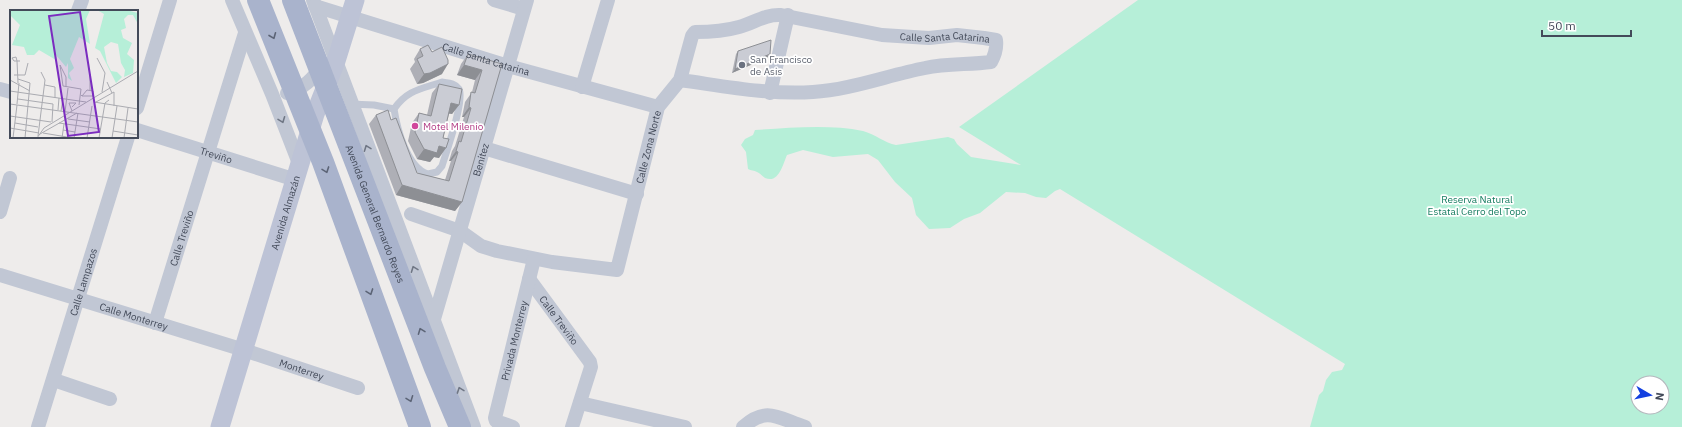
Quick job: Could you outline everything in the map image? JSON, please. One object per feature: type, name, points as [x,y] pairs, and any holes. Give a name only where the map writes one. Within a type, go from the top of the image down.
[{"type":"main road","points":[[258,0],[323,162],[418,426]]},
{"type":"main road","name":"Avenida General Bernardo Reyes","points":[[293,0],[434,368],[460,427]]},
{"type":"main road","name":"Avenida Almazán","points":[[220,427],[298,173],[322,112],[352,9]]},
{"type":"street","points":[[78,10],[82,0]]},
{"type":"street","points":[[138,105],[170,0]]},
{"type":"street","points":[[232,0],[272,94],[298,173]]},
{"type":"street","points":[[494,0],[526,4]]},
{"type":"street","points":[[582,87],[608,0]]},
{"type":"street","points":[[314,3],[474,427]]},
{"type":"street","name":"Calle Santa Catarina","points":[[314,3],[352,9],[508,66],[658,107]]},
{"type":"street","name":"Benítez","points":[[434,319],[526,4]]},
{"type":"street","name":"Calle Santa Catarina","points":[[695,32],[737,28],[770,14],[788,15],[882,35],[929,38],[957,35],[996,40],[996,53],[991,62],[966,65],[934,66],[859,84],[813,92],[770,92]]},
{"type":"street","points":[[680,80],[770,92],[788,15]]},
{"type":"street","points":[[272,94],[295,91],[314,77],[324,57],[326,42],[324,30]]},
{"type":"street","name":"Calle Zona Norte","points":[[534,259],[617,270],[658,107],[680,80],[692,36],[695,32]]},
{"type":"street","points":[[207,152],[245,33]]},
{"type":"street","points":[[0,89],[10,92]]},
{"type":"street","name":"Treviño","points":[[138,130],[207,152],[298,173]]},
{"type":"street","name":"Calle Lampazos","points":[[38,427],[54,380],[128,138]]},
{"type":"street","points":[[484,148],[637,194]]},
{"type":"street","name":"Calle Treviño","points":[[155,323],[207,152]]},
{"type":"street","points":[[0,212],[10,178]]},
{"type":"street","points":[[411,214],[460,230],[481,246],[488,249],[534,259]]},
{"type":"street","name":"Privada Monterrey","points":[[513,427],[496,421],[495,418],[534,259]]},
{"type":"street","name":"Calle Monterrey","points":[[0,275],[244,350]]},
{"type":"street","name":"Calle Treviño","points":[[529,279],[590,362],[591,367],[580,403]]},
{"type":"street","name":"Monterrey","points":[[244,350],[358,388]]},
{"type":"street","points":[[54,380],[110,399]]},
{"type":"street","points":[[572,427],[580,403],[652,423],[685,427]]},
{"type":"street","points":[[742,427],[754,418],[764,415],[772,415],[805,427]]},
{"type":"lane","points":[[442,82],[449,83],[458,88],[460,96],[458,112],[442,166],[437,172],[428,174],[424,173],[413,163],[397,127],[394,110],[402,98],[411,92],[442,82]]},
{"type":"lane","points":[[322,112],[351,104],[374,105],[394,110]]},
{"type":"green space","name":"Reserva Natural Estatal Cerro del Topo","points":[[1138,0],[1682,0],[1682,427],[1310,427],[1319,395],[1323,391],[1326,380],[1332,372],[1342,370],[1345,364],[1060,189],[1046,198],[1036,197],[1025,193],[1006,192],[980,213],[964,219],[950,228],[929,229],[916,215],[912,198],[895,182],[878,160],[868,154],[833,157],[803,150],[787,155],[780,172],[777,176],[770,179],[765,178],[756,171],[748,169],[746,152],[741,145],[745,139],[753,135],[755,130],[809,127],[837,128],[863,131],[896,145],[948,137],[954,139],[957,144],[971,157],[1021,165],[959,127]]},
{"type":"building","name":"San Francisco de Asis","points":[[771,40],[770,54],[735,69],[738,51]]},
{"type":"building","points":[[428,45],[432,52],[442,47],[448,60],[448,64],[430,73],[424,74],[417,59],[423,56],[420,49]]},
{"type":"building","points":[[468,54],[502,64],[462,202],[402,185],[376,115],[388,110],[391,120],[396,118],[417,173],[449,181],[458,152],[456,151],[459,141],[461,142],[471,108],[469,107],[471,92],[475,93],[482,70],[464,65]]},
{"type":"building","points":[[439,84],[462,89],[459,105],[451,103],[443,138],[449,139],[446,148],[439,146],[437,153],[424,149],[415,132],[419,113],[431,116]]},
{"type":"place","name":"San Francisco de Asis","points":[[742,65]]},
{"type":"place","name":"Motel Milenio","points":[[415,126]]}]
